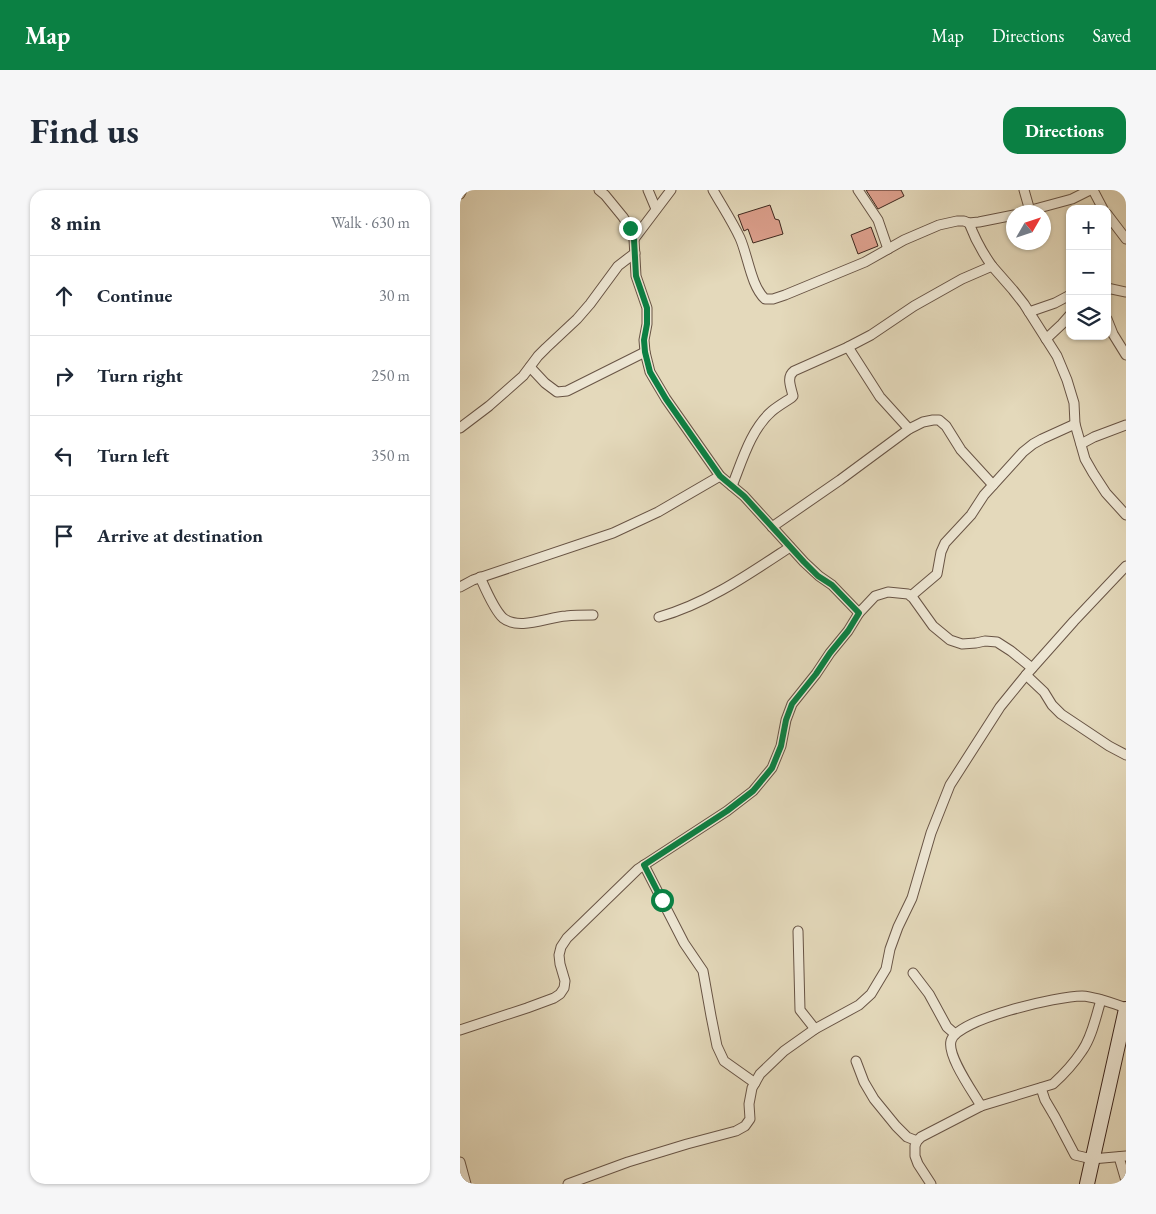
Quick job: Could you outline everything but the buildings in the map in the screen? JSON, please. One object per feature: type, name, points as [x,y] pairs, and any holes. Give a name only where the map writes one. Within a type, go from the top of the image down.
[{"type":"street","points":[[460,194],[462,190]]},
{"type":"street","points":[[599,190],[623,217],[634,239],[636,276],[647,308],[644,340],[645,352],[650,372],[666,399],[720,476],[744,496],[804,562],[818,576],[832,585],[859,613]]},
{"type":"street","points":[[648,190],[656,209]]},
{"type":"street","points":[[634,239],[671,190]]},
{"type":"street","points":[[713,190],[740,239],[758,290],[766,299],[774,299],[786,295],[865,262],[910,237],[939,225],[957,221],[969,223],[1006,216]]},
{"type":"street","points":[[858,190],[878,220],[888,249]]},
{"type":"street","points":[[1024,190],[1026,205]]},
{"type":"street","points":[[1051,205],[1072,199],[1092,190],[1101,205]]},
{"type":"street","points":[[1111,219],[1126,239]]},
{"type":"street","points":[[969,223],[982,251],[1029,312],[1057,356],[1068,380],[1074,403],[1075,424],[1085,459],[1106,494],[1126,515]]},
{"type":"street","points":[[460,428],[509,390],[546,348],[577,320],[618,266],[636,253]]},
{"type":"street","points":[[732,486],[753,436],[761,424],[771,412],[793,396],[790,374],[871,335],[914,306],[962,279],[992,266]]},
{"type":"street","points":[[1111,289],[1126,292]]},
{"type":"street","points":[[1029,312],[1066,298]]},
{"type":"street","points":[[1046,339],[1066,320]]},
{"type":"street","points":[[1111,329],[1126,355]]},
{"type":"street","points":[[848,347],[880,397],[909,429]]},
{"type":"street","points":[[530,367],[557,392],[567,392],[645,352]]},
{"type":"street","points":[[772,527],[909,429],[923,422],[933,420],[939,420],[946,426],[961,450],[993,484]]},
{"type":"street","points":[[911,596],[936,574],[941,552],[946,543],[971,515],[993,484],[1023,452],[1033,444],[1075,424]]},
{"type":"street","points":[[1081,444],[1126,424]]},
{"type":"street","points":[[460,587],[480,577],[612,533],[658,512],[720,476]]},
{"type":"street","points":[[659,617],[674,613],[713,595],[790,547]]},
{"type":"street","points":[[568,1184],[628,1162],[736,1131],[745,1126],[750,1119],[749,1104],[752,1088],[760,1074],[784,1051],[815,1029],[859,1005],[870,994],[886,969],[890,949],[912,898],[931,833],[950,785],[958,771],[1000,707],[1074,620],[1126,566]]},
{"type":"street","points":[[480,577],[501,615],[505,619],[517,624],[566,616],[593,615]]},
{"type":"street","points":[[460,1030],[536,1005],[560,994],[564,988],[565,981],[560,964],[560,955],[567,938],[638,869],[727,811],[753,791],[772,768],[781,746],[786,720],[792,704],[848,631],[859,613],[875,596],[888,592],[908,594],[933,626],[950,640],[962,644],[976,644],[985,641],[997,642],[1011,652],[1029,672],[1052,705],[1061,714],[1126,755]]},
{"type":"street","points":[[644,865],[684,944],[703,971],[711,1016],[718,1046],[724,1061],[755,1083]]},
{"type":"street","points":[[798,931],[800,1010],[815,1029]]},
{"type":"street","points":[[913,973],[929,994],[946,1027],[955,1034]]},
{"type":"street","points":[[981,1106],[950,1050],[952,1038],[962,1029],[994,1015],[1034,1004],[1082,996],[1101,1000],[1125,1015],[1087,1184]]},
{"type":"street","points":[[931,1184],[915,1156],[917,1141],[942,1125],[981,1106],[1041,1088],[1057,1081],[1082,1050],[1090,1035],[1101,1000]]},
{"type":"street","points":[[856,1061],[864,1082],[874,1099],[907,1137],[917,1141]]},
{"type":"street","points":[[1041,1088],[1045,1100],[1075,1156],[1092,1159],[1123,1156],[1126,1181]]},
{"type":"street","points":[[460,1162],[466,1184]]},
{"type":"route","points":[[630,228],[636,253],[636,276],[647,308],[644,340],[645,352],[650,372],[666,399],[720,476],[744,496],[804,562],[818,576],[844,596],[859,613],[848,631],[792,704],[786,720],[781,746],[772,768],[753,791],[727,811],[644,865],[662,900]]}]
